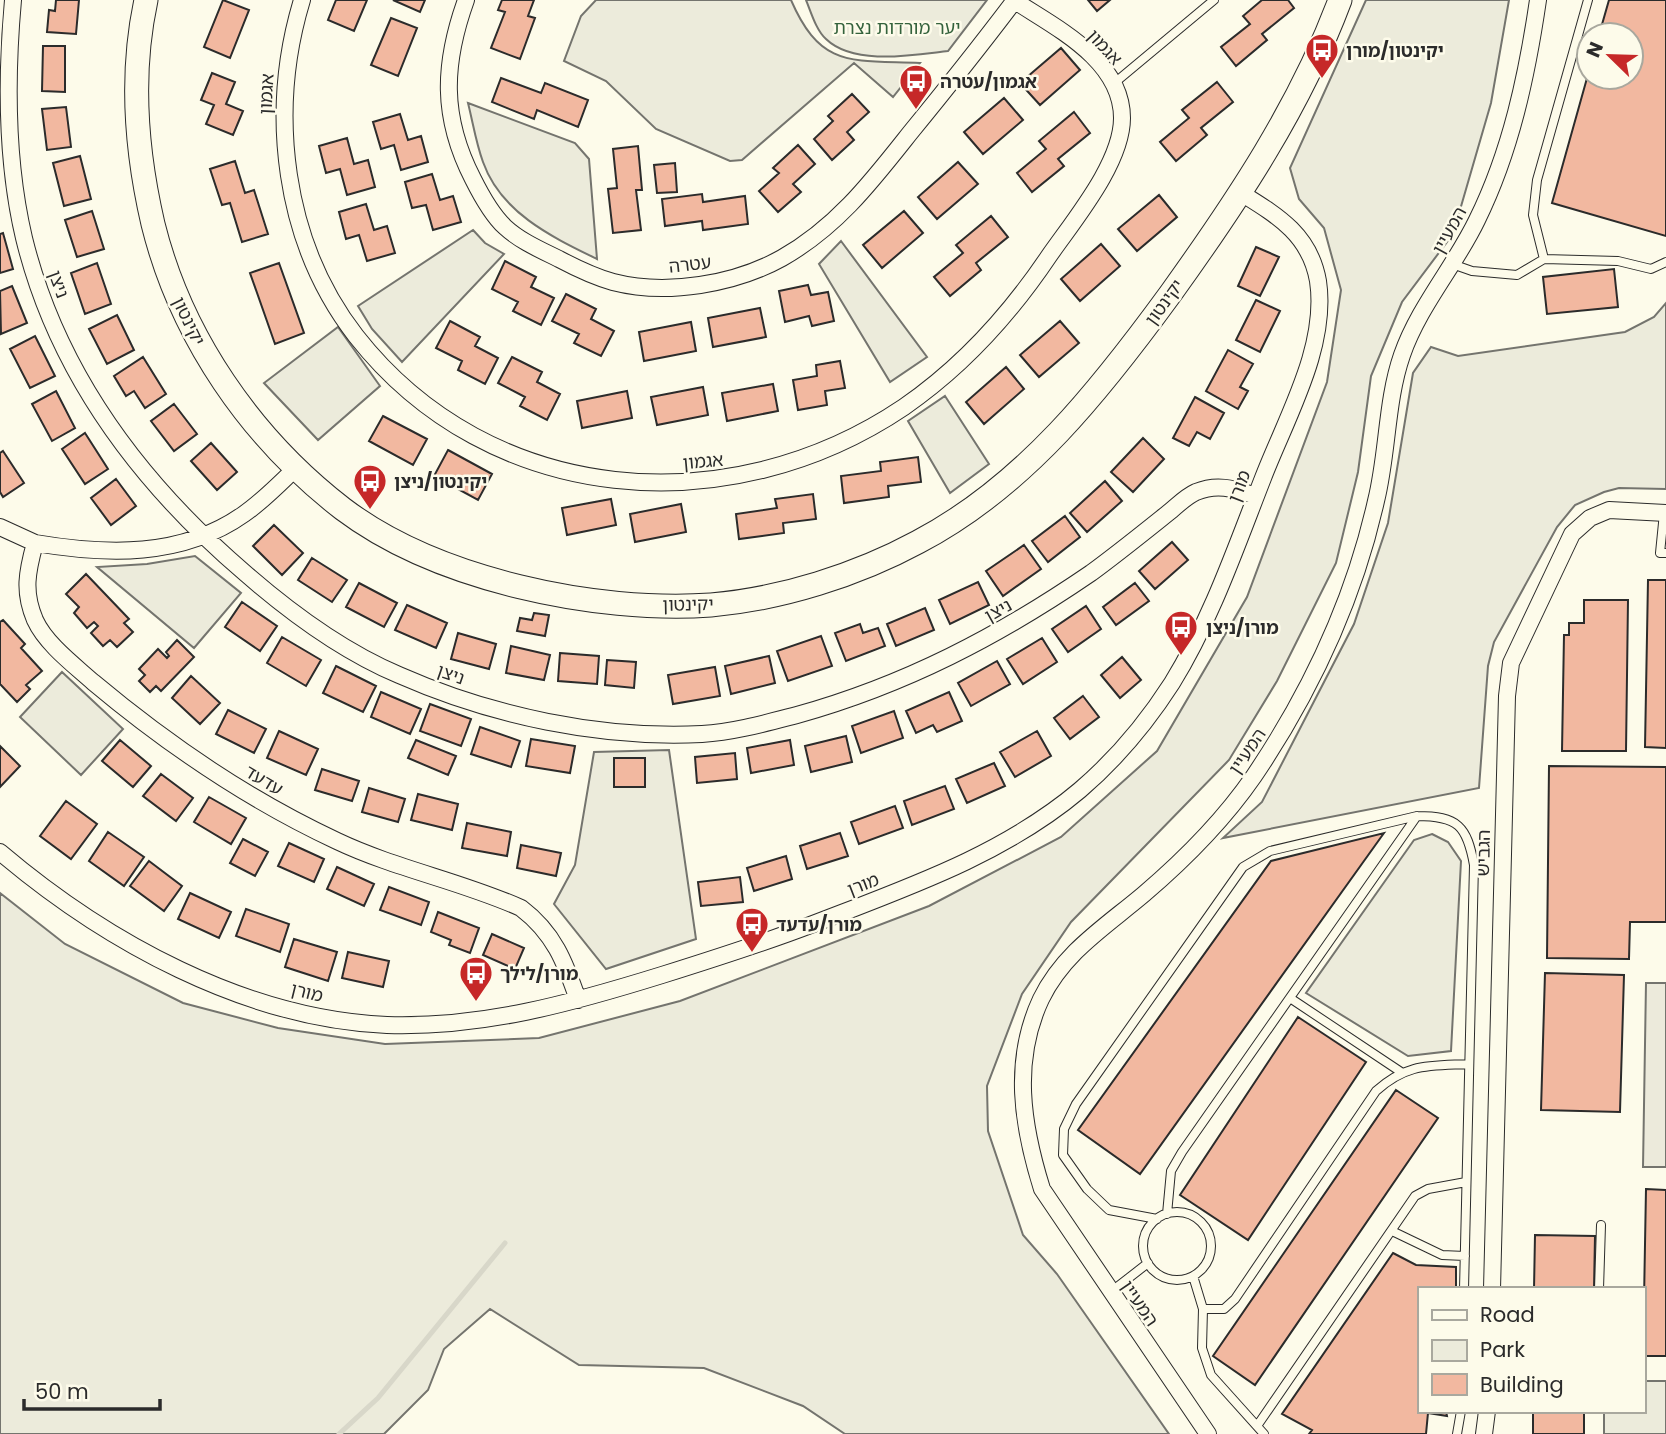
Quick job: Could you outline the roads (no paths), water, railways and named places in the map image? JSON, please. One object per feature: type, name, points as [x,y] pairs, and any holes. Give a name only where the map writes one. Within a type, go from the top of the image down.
[{"type":"street","name":"ניצן","points":[[13,0],[9,104],[13,172],[24,237],[40,290],[62,344],[91,400],[118,441],[202,536],[288,610],[340,644],[420,684],[502,710],[564,724],[643,734],[705,734],[761,725],[894,684],[961,653],[1034,611],[1097,568],[1191,494],[1212,487],[1226,487],[1256,496]]},
{"type":"street","name":"יקינטון","points":[[146,0],[140,27],[137,129],[145,190],[159,249],[176,296],[197,341],[260,429],[345,510],[396,541],[452,565],[558,594],[608,602],[713,605],[819,582],[916,544],[959,519],[1029,461],[1100,389],[1241,193],[1292,106],[1340,0]]},
{"type":"street","name":"אגמון","points":[[302,0],[291,35],[284,88],[284,133],[289,173],[304,239],[319,278],[343,320],[370,353],[450,422],[494,446],[536,464],[635,484],[743,476],[800,460],[856,435],[892,414],[954,369],[998,323],[1042,267],[1098,184],[1116,145],[1122,117],[1107,72],[1085,48],[1015,1]]},
{"type":"street","name":"עטרה","points":[[466,0],[450,51],[447,89],[451,122],[464,162],[484,200],[504,226],[535,248],[613,282],[653,287],[739,278],[816,237],[852,205],[1015,1]]},
{"type":"street","name":"המעיין","points":[[1208,1434],[1042,1189],[1030,1149],[1023,1111],[1022,1073],[1026,1037],[1042,998],[1062,965],[1089,937],[1143,895],[1217,825],[1287,727],[1344,606],[1362,551],[1377,501],[1391,400],[1401,356],[1417,320],[1476,222],[1501,167],[1516,111],[1538,0]]},
{"type":"street","name":"מורן","points":[[0,852],[87,920],[147,954],[264,1001],[332,1018],[386,1025],[510,1017],[578,1000],[770,941],[944,872],[1003,843],[1080,790],[1147,719],[1173,681],[1205,619],[1305,370],[1320,308],[1317,277],[1299,234],[1281,218],[1241,193]]},
{"type":"street","points":[[0,527],[35,543],[82,551],[122,553],[158,548],[202,536],[244,515],[297,467]]},
{"type":"street","name":"הגביש","points":[[1492,1287],[1507,696],[1511,663],[1572,534],[1590,518],[1609,510],[1665,513]]},
{"type":"street","name":"עדעד","points":[[35,543],[26,575],[27,597],[37,624],[69,661],[129,712],[204,766],[337,841],[521,908],[540,923],[554,941],[578,1000]]},
{"type":"street","points":[[1484,1434],[1487,1413]]},
{"type":"lane","points":[[1112,85],[1213,0]]},
{"type":"lane","points":[[1544,259],[1533,215],[1537,180],[1588,0]]},
{"type":"lane","points":[[1452,264],[1486,274],[1517,275],[1544,259],[1618,261],[1651,269],[1666,262]]},
{"type":"lane","points":[[1665,513],[1660,553],[1666,553]]},
{"type":"lane","points":[[1167,1214],[1171,1171],[1182,1152],[1418,816]]},
{"type":"lane","points":[[1157,1219],[1109,1210],[1087,1189],[1063,1155],[1064,1129],[1076,1104],[1243,867],[1270,851],[1418,816],[1440,816],[1460,825],[1469,841],[1474,865],[1464,1287]]},
{"type":"lane","points":[[1290,998],[1401,1072]]},
{"type":"lane","points":[[1203,1309],[1224,1309],[1235,1299],[1377,1091],[1401,1072],[1416,1066],[1469,1064]]},
{"type":"lane","points":[[1257,1426],[1415,1196],[1428,1189],[1466,1182]]},
{"type":"lane","points":[[1167,1214],[1188,1214],[1206,1228],[1210,1238],[1208,1260],[1193,1276],[1171,1280],[1160,1276],[1148,1263],[1143,1248],[1144,1237],[1157,1219],[1167,1214]]},
{"type":"lane","points":[[1599,1287],[1601,1225]]},
{"type":"lane","points":[[1392,1231],[1442,1255],[1465,1256]]},
{"type":"lane","points":[[1110,1293],[1148,1263]]},
{"type":"lane","points":[[1193,1276],[1203,1309],[1202,1348],[1211,1375],[1264,1434]]},
{"type":"lane","points":[[1457,1434],[1461,1413]]},
{"type":"waterway","points":[[339,1434],[378,1398],[505,1243]]},
{"type":"place","name":"יקינטון/מורן","points":[[1322,80]]},
{"type":"place","name":"אגמון/עטרה","points":[[916,111]]},
{"type":"place","name":"יקינטון/ניצן","points":[[370,511]]},
{"type":"place","name":"מורן/ניצן","points":[[1181,657]]},
{"type":"place","name":"מורן/עדעד","points":[[752,954]]},
{"type":"place","name":"מורן/לילך","points":[[476,1003]]},
{"type":"park label","name":"יער מורדות נצרת","points":[[897,27]]}]
